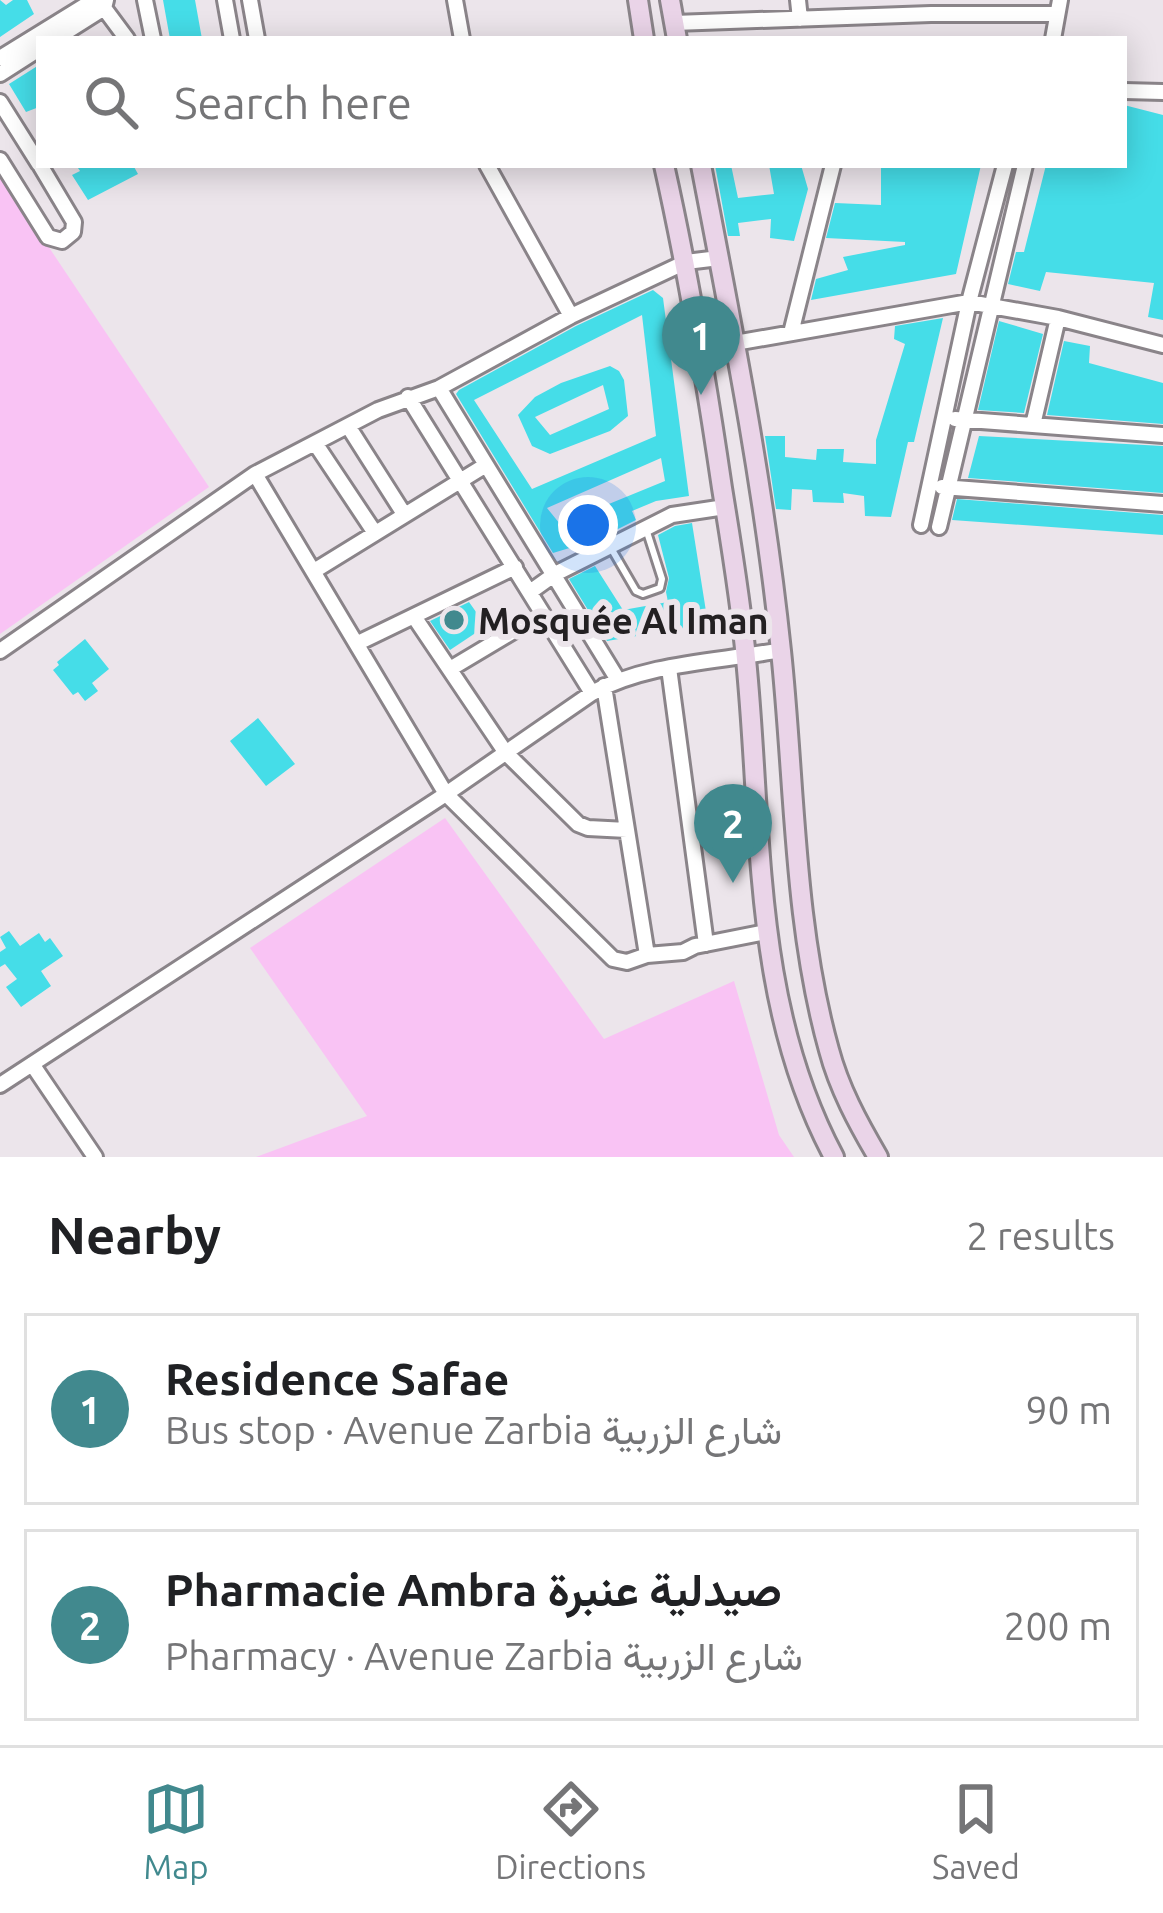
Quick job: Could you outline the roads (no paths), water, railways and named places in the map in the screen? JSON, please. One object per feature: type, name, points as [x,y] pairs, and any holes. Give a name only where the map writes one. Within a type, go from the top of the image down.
[{"type":"main road","points":[[638,0],[644,36]]},
{"type":"main road","points":[[670,0],[676,31]]},
{"type":"main road","points":[[665,168],[701,349],[746,657],[766,932],[798,1075],[834,1157]]},
{"type":"main road","points":[[702,168],[736,342],[781,650],[806,934],[817,999],[840,1083],[878,1157]]},
{"type":"street","points":[[145,0],[152,36]]},
{"type":"street","points":[[225,0],[231,36]]},
{"type":"street","points":[[250,0],[256,36]]},
{"type":"street","points":[[455,0],[461,36]]},
{"type":"street","points":[[799,0],[800,19]]},
{"type":"street","points":[[37,36],[52,27],[68,6],[95,2]]},
{"type":"street","points":[[58,36],[95,2]]},
{"type":"street","points":[[95,2],[124,36]]},
{"type":"street","points":[[676,31],[868,8],[1057,5],[1053,36]]},
{"type":"street","points":[[0,58],[36,37]]},
{"type":"street","points":[[0,74],[36,51]]},
{"type":"street","points":[[1127,91],[1163,92]]},
{"type":"street","points":[[0,102],[36,160]]},
{"type":"street","points":[[0,160],[48,237],[62,241],[73,232],[74,222],[41,168]]},
{"type":"street","points":[[489,168],[571,316]]},
{"type":"street","points":[[791,332],[832,168]]},
{"type":"street","points":[[921,525],[969,302],[1004,168]]},
{"type":"street","points":[[939,527],[1024,168]]},
{"type":"street","points":[[983,247],[1006,249]]},
{"type":"street","points":[[0,651],[255,474],[348,425],[439,388],[571,316],[686,262],[719,258]]},
{"type":"street","points":[[701,349],[969,302],[1058,318],[1163,345]]},
{"type":"street","points":[[1033,424],[1058,318]]},
{"type":"street","points":[[439,388],[555,574],[604,686],[647,955]]},
{"type":"street","points":[[408,397],[542,614],[604,686]]},
{"type":"street","points":[[944,417],[1163,435]]},
{"type":"street","points":[[348,425],[404,514]]},
{"type":"street","points":[[314,443],[375,533]]},
{"type":"street","points":[[314,571],[486,465]]},
{"type":"street","points":[[255,474],[446,794],[614,959],[627,962],[766,932]]},
{"type":"street","points":[[931,486],[1163,504]]},
{"type":"street","points":[[530,592],[555,574],[672,515],[725,507]]},
{"type":"street","points":[[358,644],[512,563],[534,544]]},
{"type":"street","points":[[450,669],[542,614]]},
{"type":"street","points":[[415,618],[506,753],[578,824],[627,830]]},
{"type":"street","points":[[0,1085],[604,686],[669,668],[781,650]]},
{"type":"street","points":[[669,668],[706,944]]},
{"type":"street","points":[[32,1064],[95,1157]]},
{"type":"lane","points":[[611,548],[635,591],[643,594],[660,588],[662,580],[646,529]]},
{"type":"place","name":"Residence Safae","points":[[701,395]]},
{"type":"place","name":"Mosquée Al Iman","points":[[454,620]]},
{"type":"place","name":"Pharmacie Ambra صيدلية عنبرة","points":[[733,883]]}]
